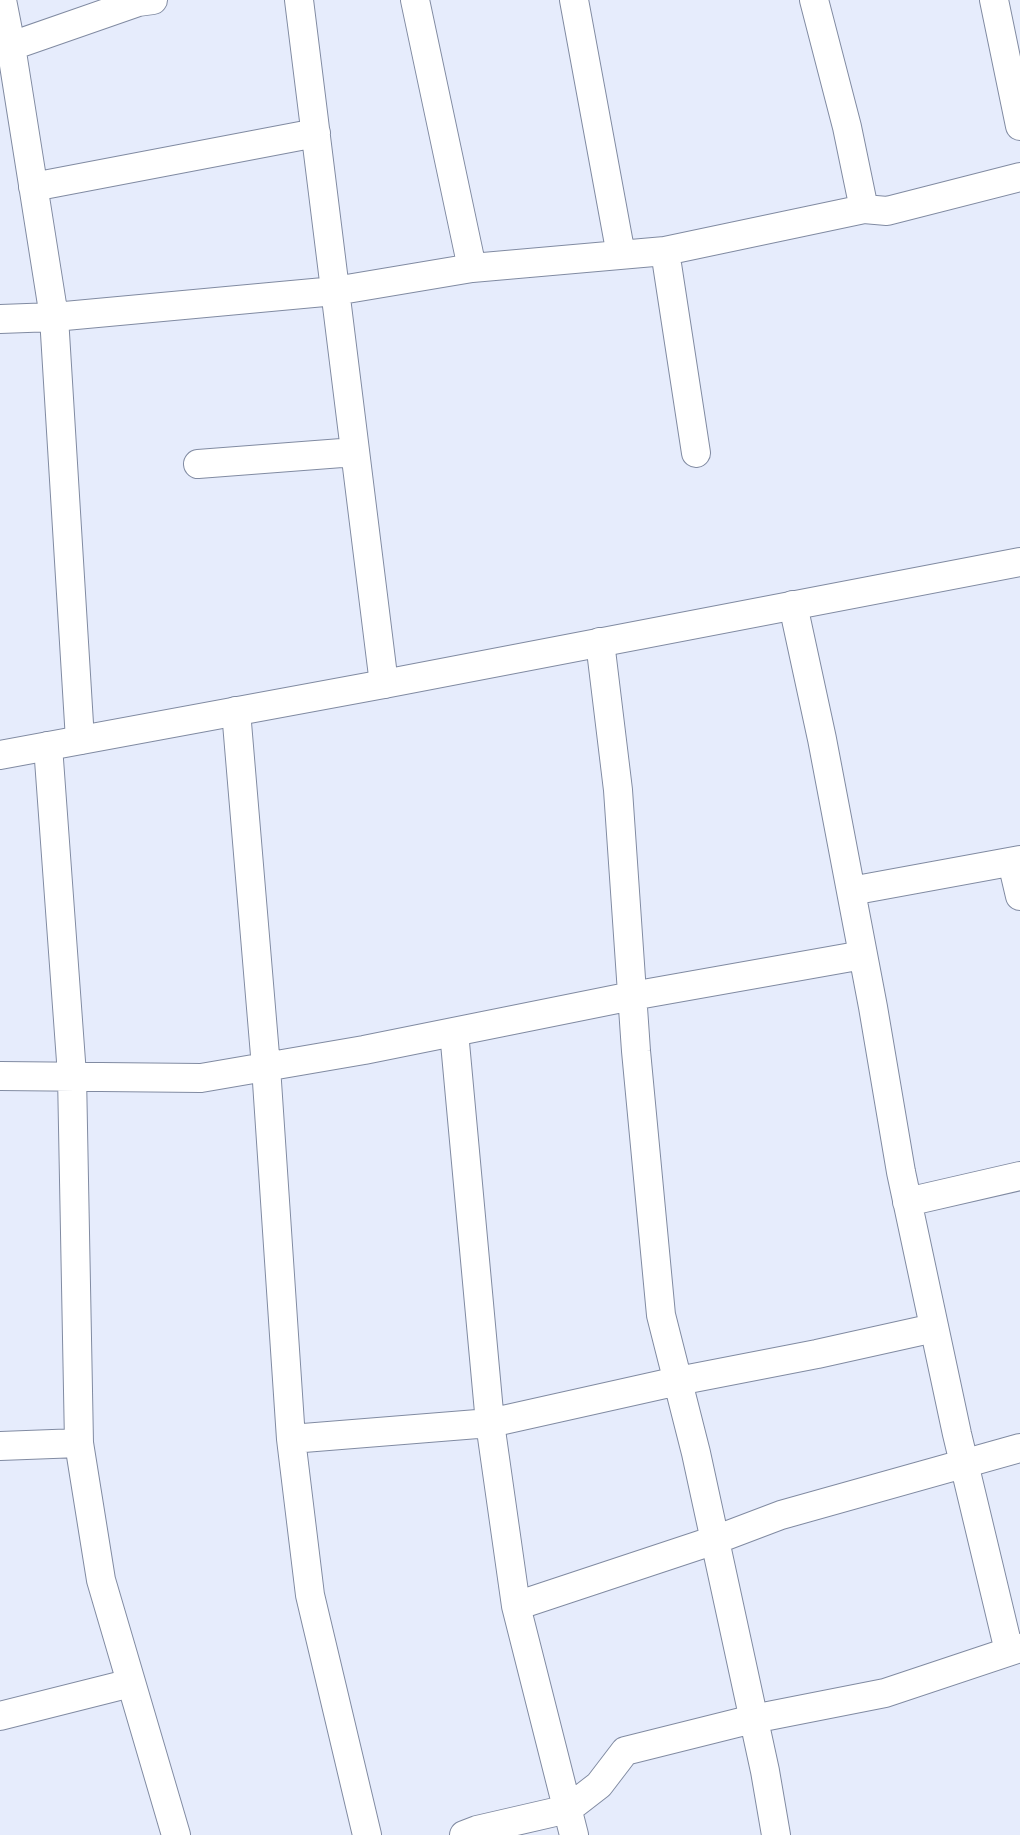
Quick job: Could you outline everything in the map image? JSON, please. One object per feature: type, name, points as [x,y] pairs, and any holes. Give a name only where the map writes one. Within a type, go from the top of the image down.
[{"type":"street","points":[[2,0],[6,48],[33,187],[54,317],[80,740]]},
{"type":"street","points":[[6,48],[138,2],[153,0]]},
{"type":"street","points":[[299,0],[384,684]]},
{"type":"street","points":[[416,0],[472,268]]},
{"type":"street","points":[[574,0],[621,255]]},
{"type":"street","points":[[814,0],[847,127],[864,209]]},
{"type":"street","points":[[994,0],[1020,126]]},
{"type":"street","points":[[33,187],[316,132]]},
{"type":"street","points":[[0,319],[54,317],[336,290],[472,268],[665,251],[864,209],[888,211],[1020,177]]},
{"type":"street","points":[[665,251],[696,453]]},
{"type":"street","points":[[198,464],[355,452]]},
{"type":"street","points":[[0,755],[384,684],[1020,562]]},
{"type":"street","points":[[464,1835],[477,1830],[568,1809],[599,1785],[625,1751],[753,1718],[885,1693],[1014,1649],[964,1465],[934,1328],[908,1202],[822,739],[793,605]]},
{"type":"street","points":[[600,642],[618,790],[632,996],[661,1314],[696,1453],[776,1835]]},
{"type":"street","points":[[236,712],[266,1067],[292,1439],[310,1595],[367,1835]]},
{"type":"street","points":[[48,746],[72,1075],[79,1443],[101,1580],[176,1835]]},
{"type":"street","points":[[851,891],[1016,861],[1020,896]]},
{"type":"street","points":[[0,1076],[72,1075],[201,1078],[364,1050],[632,996],[863,955]]},
{"type":"street","points":[[454,1032],[490,1423],[516,1606],[574,1835]]},
{"type":"street","points":[[908,1202],[1020,1176]]},
{"type":"street","points":[[292,1439],[490,1423],[934,1328]]},
{"type":"street","points":[[0,1446],[79,1443]]},
{"type":"street","points":[[516,1606],[714,1540],[781,1515],[1020,1448]]},
{"type":"street","points":[[0,1716],[130,1683]]}]
